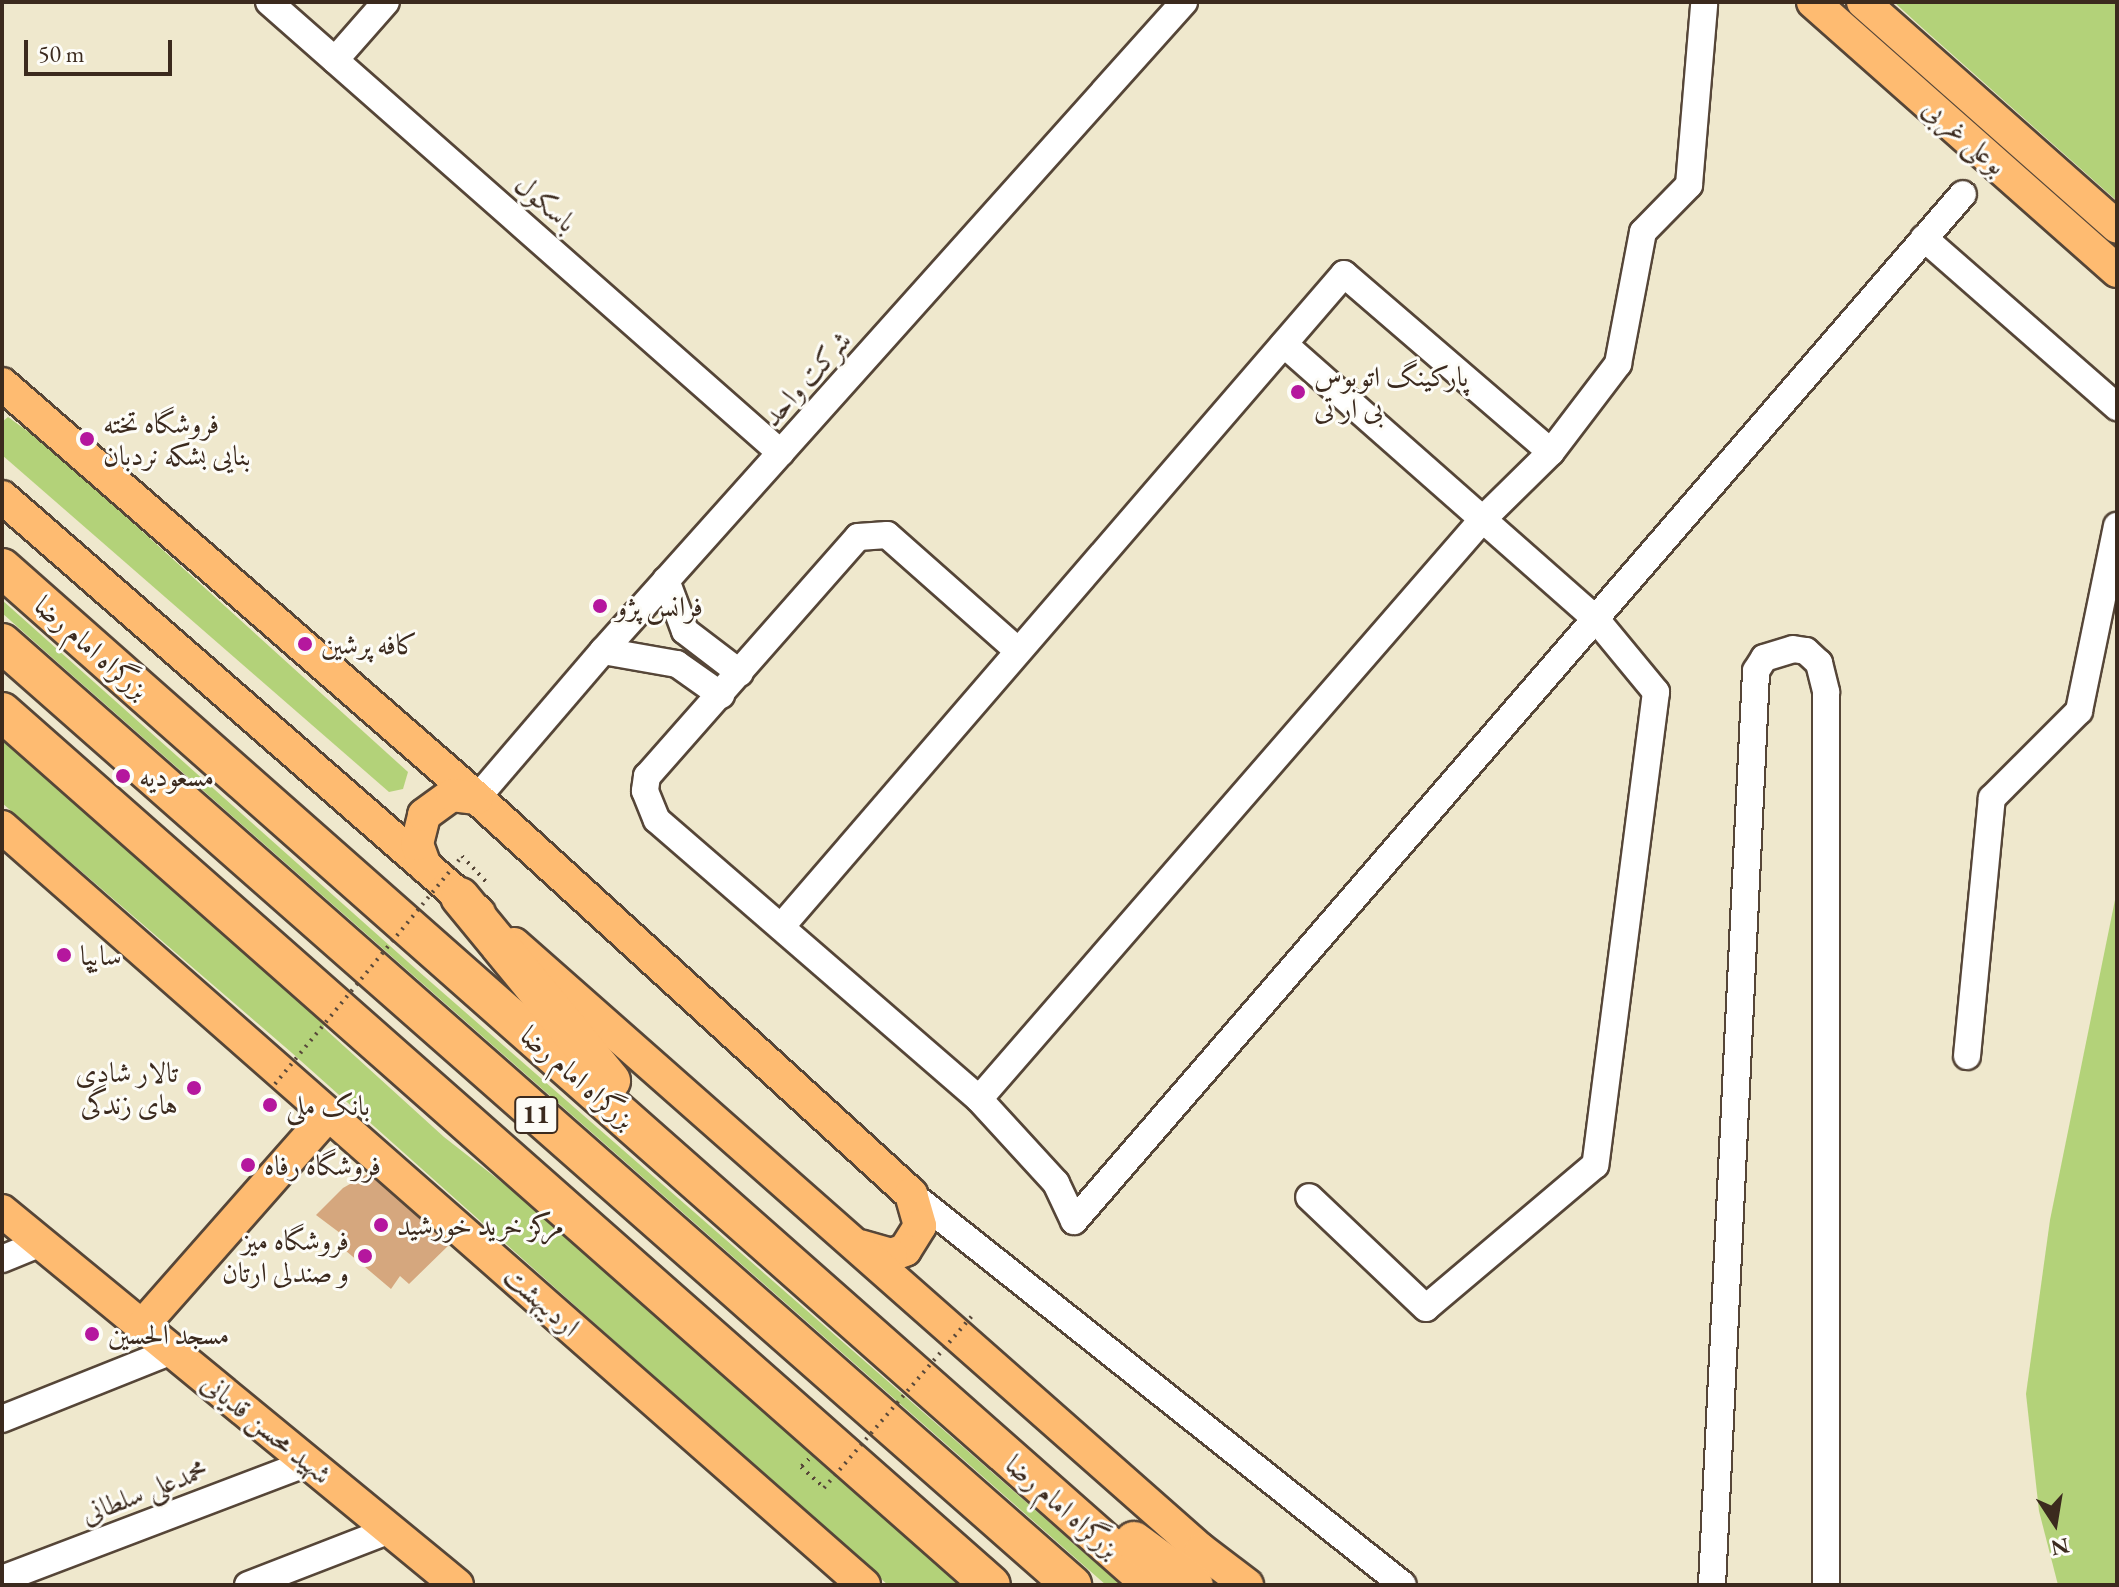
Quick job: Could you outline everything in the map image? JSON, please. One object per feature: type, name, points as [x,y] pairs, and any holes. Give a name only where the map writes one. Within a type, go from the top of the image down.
[{"type":"highway","name":"بزرگراه امام رضا","points":[[2,568],[1153,1585]]},
{"type":"highway","name":"بزرگراه امام رضا","points":[[2,643],[1072,1585]]},
{"type":"highway","points":[[2,712],[991,1585]]},
{"type":"highway","points":[[83,786],[286,894]]},
{"type":"highway","points":[[474,889],[683,1170]]},
{"type":"highway","points":[[644,1211],[917,1519]]},
{"type":"highway","points":[[933,1391],[1194,1585]]},
{"type":"main road","name":"بوعلی غربی","points":[[1813,2],[2117,271]]},
{"type":"main road","name":"بوعلی غربی","points":[[1863,2],[2117,227]]},
{"type":"main road","points":[[2,384],[477,798],[911,1194],[920,1226],[905,1250],[891,1255],[860,1246]]},
{"type":"main road","points":[[2,497],[425,866],[474,889],[860,1246],[1201,1550],[1247,1585]]},
{"type":"main road","points":[[425,866],[417,844],[424,815],[452,795],[477,798]]},
{"type":"main road","name":"اردیبهشت","points":[[2,827],[864,1585]]},
{"type":"main road","points":[[142,1326],[328,1115]]},
{"type":"main road","name":"شهید محسن قدیانی","points":[[2,1211],[457,1585]]},
{"type":"main road","points":[[816,1543],[838,1585]]},
{"type":"street","name":"باسکول","points":[[269,2],[781,453]]},
{"type":"street","points":[[335,60],[386,2]]},
{"type":"street","name":"شرکت واحد","points":[[477,798],[666,580],[1184,2]]},
{"type":"street","points":[[979,1099],[1482,520],[1551,452],[1618,364],[1643,232],[1689,185],[1704,5]]},
{"type":"street","points":[[1016,649],[887,535],[872,532],[858,537],[647,776],[645,791],[657,820],[979,1099],[1056,1183],[1074,1221],[1963,194]]},
{"type":"street","points":[[1924,238],[2117,407]]},
{"type":"street","points":[[781,927],[1016,649],[1344,274],[1551,452]]},
{"type":"street","points":[[1284,344],[1595,618],[1656,692],[1595,1165],[1426,1308],[1309,1197]]},
{"type":"street","points":[[1967,1056],[1992,798],[2079,711],[2117,526]]},
{"type":"street","points":[[666,580],[685,631],[740,673]]},
{"type":"street","points":[[1712,1585],[1756,671],[1764,658],[1793,649],[1806,651],[1819,663],[1826,692],[1826,1585]]},
{"type":"street","points":[[603,651],[677,664],[721,695]]},
{"type":"street","points":[[911,1194],[1403,1585]]},
{"type":"street","points":[[2,1259],[41,1243]]},
{"type":"street","points":[[2,1419],[172,1351]]},
{"type":"street","name":"محمدعلی سلطانی","points":[[2,1579],[308,1463]]},
{"type":"street","points":[[248,1585],[390,1530]]},
{"type":"path","points":[[275,1084],[462,856],[474,889]]},
{"type":"path","points":[[801,1467],[824,1488],[972,1316]]},
{"type":"green space","points":[[1894,2],[2117,2],[2117,201],[1918,24]]},
{"type":"green space","points":[[8,417],[48,446],[408,772],[403,789],[389,792],[2,455],[2,422]]},
{"type":"green space","points":[[2,600],[417,970],[1121,1585],[1106,1585],[56,661],[2,613]]},
{"type":"green space","points":[[2,733],[322,1016],[324,1028],[444,1137],[602,1261],[971,1585],[888,1585],[292,1053],[2,803]]},
{"type":"green space","points":[[2117,890],[2117,1585],[2058,1585],[2039,1511],[2026,1394],[2050,1220]]},
{"type":"building","name":"مرکز خرید خورشید","points":[[371,1172],[385,1180],[451,1243],[409,1284],[400,1276],[391,1289],[339,1245],[344,1236],[316,1215],[343,1188]]},
{"type":"place","name":"پارکینگ اتوبوس بی ار تی","points":[[1298,392]]},
{"type":"place","name":"فروشگاه تخته بنایی بشکه نردبان","points":[[87,439]]},
{"type":"place","name":"فرانس پژو","points":[[600,606]]},
{"type":"place","name":"کافه پرشین","points":[[305,644]]},
{"type":"place","name":"مسعودیه","points":[[123,776]]},
{"type":"place","name":"سایپا","points":[[64,955]]},
{"type":"place","name":"تالار شادی های زندگی","points":[[194,1088]]},
{"type":"place","name":"بانک ملی","points":[[270,1105]]},
{"type":"place","name":"فروشگاه رفاه","points":[[248,1165]]},
{"type":"place","name":"مرکز خرید خورشید","points":[[381,1225]]},
{"type":"place","name":"فروشگاه میز و صندلی ارتان","points":[[365,1256]]},
{"type":"place","name":"مسجد الحسین","points":[[92,1334]]}]
